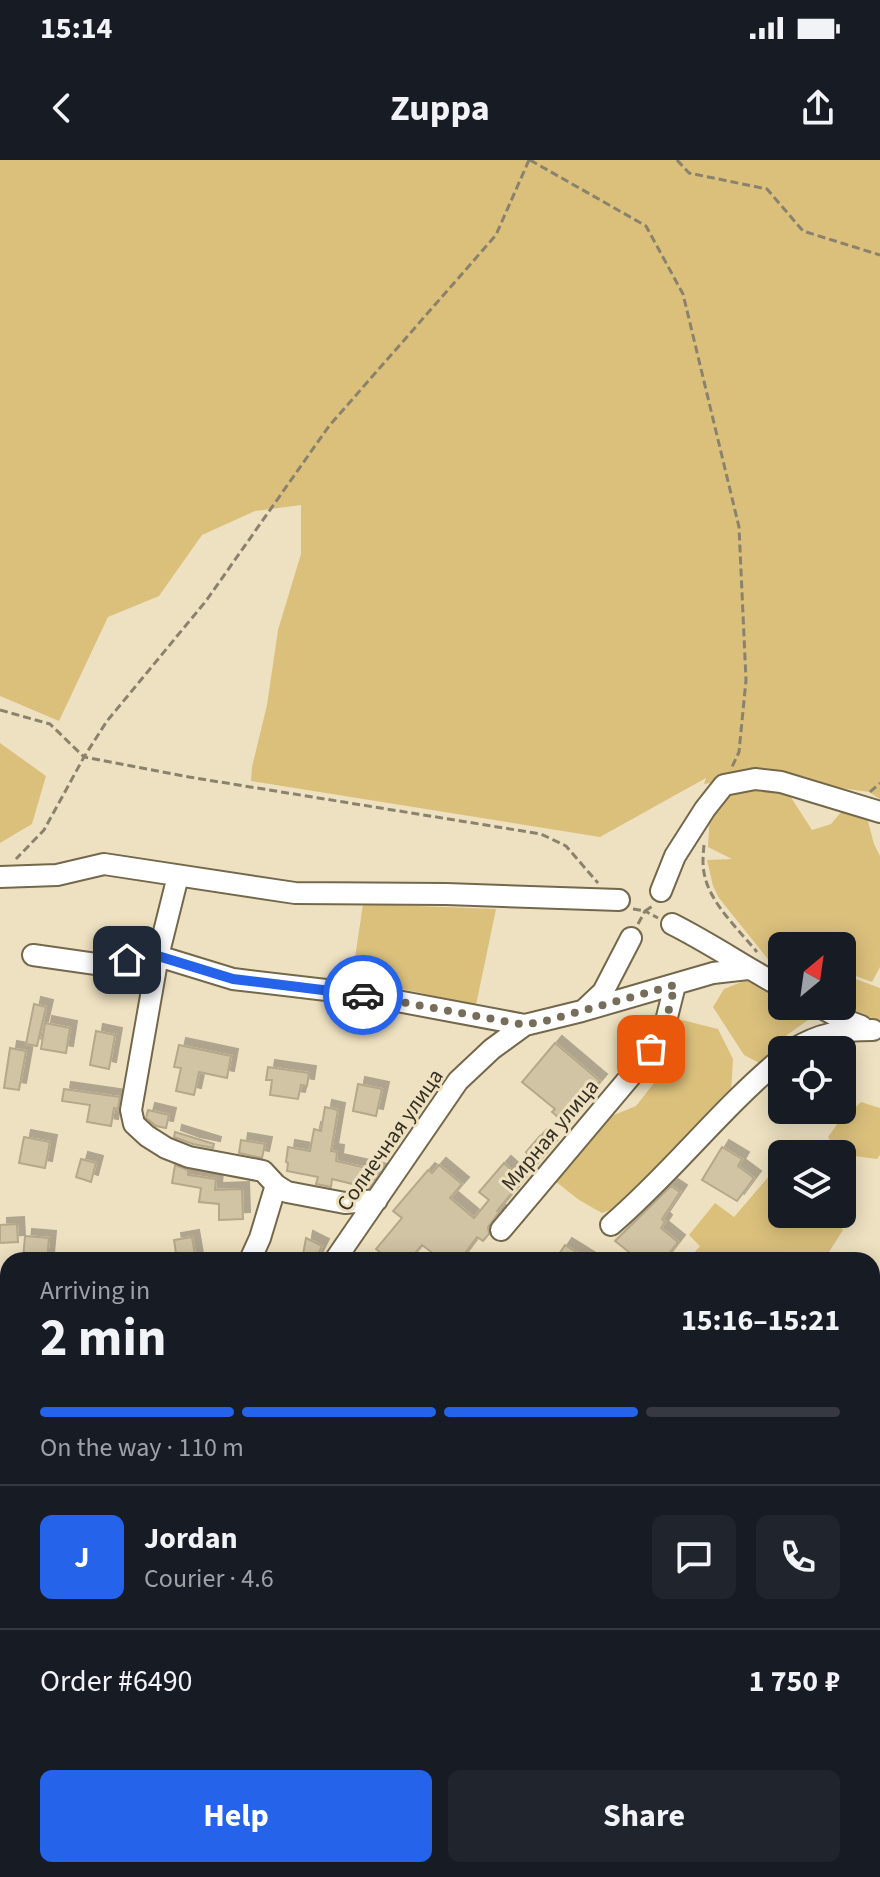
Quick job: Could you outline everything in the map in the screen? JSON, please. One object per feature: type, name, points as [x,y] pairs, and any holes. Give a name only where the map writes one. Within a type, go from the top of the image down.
[{"type":"street","points":[[661,891],[675,856],[724,785],[755,779],[781,782],[880,812]]},
{"type":"street","points":[[6,871],[57,875],[104,864],[295,893],[607,898],[626,906]]},
{"type":"street","points":[[178,876],[158,956],[131,1110],[134,1124],[166,1148],[189,1157],[263,1171],[287,1192],[345,1203],[377,1200]]},
{"type":"street","points":[[672,924],[756,964],[768,975]]},
{"type":"street","points":[[582,1011],[603,992],[633,929]]},
{"type":"street","points":[[33,955],[96,964],[158,956],[233,979],[360,994],[525,1025]]},
{"type":"street","name":"Солнечная улица","points":[[341,1252],[458,1081],[492,1049],[525,1025],[756,964]]},
{"type":"street","name":"Мирная улица","points":[[501,1230],[640,1065],[663,1033],[675,985]]},
{"type":"street","points":[[845,1020],[877,1032]]},
{"type":"street","points":[[822,1036],[844,1030],[877,1032]]},
{"type":"street","points":[[611,1225],[636,1204],[731,1103],[768,1070]]},
{"type":"street","points":[[254,1252],[276,1185]]},
{"type":"path","points":[[6,871],[44,830],[107,721],[206,601],[329,426],[496,235],[530,160],[646,226],[683,294],[739,527],[746,680],[739,752],[724,785]]},
{"type":"path","points":[[677,160],[689,173],[767,189],[803,231],[880,255]]},
{"type":"path","points":[[0,710],[50,724],[84,757],[541,834],[566,846],[598,883],[626,906],[672,924]]},
{"type":"path","points":[[705,809],[704,877],[715,901],[756,964]]},
{"type":"path","points":[[633,929],[645,911],[654,906],[661,891]]},
{"type":"shaded area","points":[[0,160],[880,160],[880,799],[869,792],[756,776],[704,784],[706,778],[600,837],[251,781],[278,630],[301,554],[301,505],[255,511],[202,535],[159,596],[108,617],[59,721],[0,696]]},
{"type":"shaded area","points":[[0,743],[46,776],[32,824],[0,843]]},
{"type":"shaded area","points":[[781,782],[812,830],[831,824],[849,803],[864,806],[880,856],[880,967],[872,982],[856,976],[856,932],[768,932],[768,959],[719,898],[713,886],[707,860],[732,859],[708,847],[710,809],[718,794]]},
{"type":"shaded area","points":[[363,904],[496,909],[476,1005],[352,978]]},
{"type":"shaded area","points":[[749,979],[768,988],[768,1020],[808,1020],[786,1036],[768,1036],[767,1067],[744,1055],[713,1007],[724,989]]},
{"type":"shaded area","points":[[856,979],[880,988],[880,1027],[856,1014]]},
{"type":"shaded area","points":[[682,1020],[718,1029],[733,1059],[731,1093],[628,1203],[602,1213],[555,1181],[609,1117],[636,1106],[669,1064]]},
{"type":"shaded area","points":[[861,1102],[880,1108],[880,1155],[877,1159],[856,1156],[856,1140],[830,1140],[828,1137],[837,1124],[856,1124],[856,1107]]},
{"type":"shaded area","points":[[768,1177],[768,1228],[843,1230],[829,1252],[695,1252],[700,1246],[689,1235],[715,1203],[734,1217]]},
{"type":"building","points":[[34,1004],[46,1007],[37,1046],[26,1044]]},
{"type":"building","points":[[45,1023],[70,1028],[66,1053],[41,1049]]},
{"type":"building","points":[[96,1031],[115,1035],[109,1069],[90,1065]]},
{"type":"building","points":[[555,1043],[600,1081],[565,1123],[552,1112],[555,1109],[522,1082]]},
{"type":"building","points":[[179,1045],[231,1056],[227,1078],[199,1072],[194,1095],[176,1091],[181,1068],[174,1067]]},
{"type":"building","points":[[10,1048],[26,1051],[19,1090],[4,1088]]},
{"type":"building","points":[[268,1067],[309,1073],[307,1086],[301,1085],[298,1099],[270,1095],[272,1080],[266,1080]]},
{"type":"building","points":[[358,1084],[382,1089],[376,1116],[353,1111]]},
{"type":"building","points":[[64,1089],[120,1097],[118,1109],[114,1108],[111,1126],[87,1122],[90,1105],[62,1101]]},
{"type":"building","points":[[325,1107],[338,1110],[331,1151],[337,1152],[336,1161],[380,1171],[369,1188],[332,1179],[331,1187],[316,1184],[318,1177],[287,1171],[288,1147],[310,1151],[314,1129],[321,1131]]},
{"type":"building","points":[[148,1110],[169,1115],[166,1128],[156,1126],[146,1118]]},
{"type":"building","points":[[175,1132],[214,1144],[213,1148],[174,1137]]},
{"type":"building","points":[[540,1136],[551,1146],[497,1211],[488,1227],[489,1234],[483,1241],[477,1237],[466,1252],[431,1252],[422,1245],[416,1252],[380,1252],[376,1249],[402,1218],[393,1211],[428,1170],[432,1173],[439,1165],[462,1184],[450,1198],[474,1218],[489,1200],[479,1192],[504,1163],[514,1172],[528,1155],[526,1152]]},
{"type":"building","points":[[24,1137],[50,1142],[45,1168],[19,1163]]},
{"type":"building","points":[[241,1140],[265,1144],[262,1158],[239,1153]]},
{"type":"building","points":[[722,1147],[742,1159],[738,1166],[754,1178],[737,1201],[702,1180]]},
{"type":"building","points":[[81,1159],[96,1163],[91,1182],[76,1177]]},
{"type":"building","points":[[175,1165],[188,1170],[188,1175],[216,1179],[215,1190],[242,1189],[243,1219],[219,1220],[219,1204],[199,1202],[201,1188],[172,1183]]},
{"type":"building","points":[[671,1186],[680,1192],[662,1219],[665,1222],[661,1228],[678,1242],[670,1252],[629,1252],[615,1241]]},
{"type":"building","points":[[17,1224],[18,1242],[0,1243],[0,1225]]},
{"type":"building","points":[[25,1236],[49,1238],[48,1252],[24,1252]]},
{"type":"building","points":[[192,1237],[195,1252],[176,1252],[174,1240]]},
{"type":"building","points":[[306,1238],[322,1246],[319,1252],[303,1252]]},
{"type":"building","points":[[565,1245],[576,1252],[560,1252]]},
{"type":"way so far","points":[[363,995],[525,1025],[675,985],[663,1033],[651,1049]]},
{"type":"route","points":[[127,960],[158,956],[233,979],[363,995]]}]
